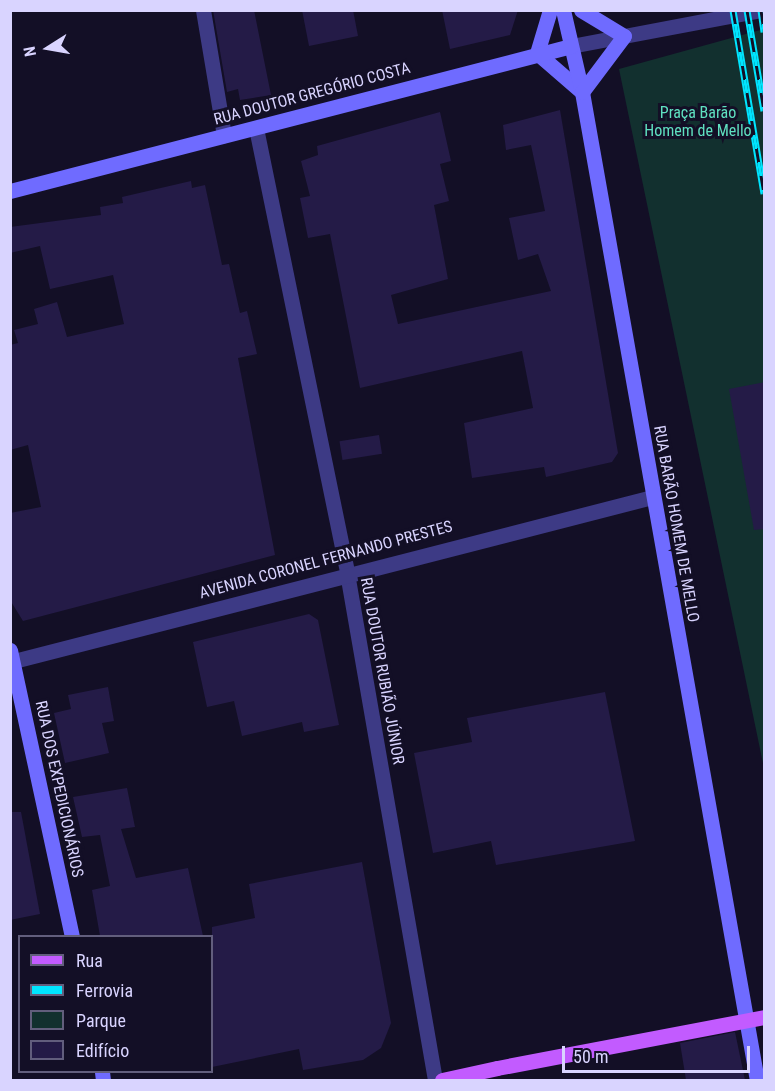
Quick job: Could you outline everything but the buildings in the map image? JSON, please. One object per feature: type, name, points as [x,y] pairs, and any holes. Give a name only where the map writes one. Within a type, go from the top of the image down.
[{"type":"main road","points":[[550,10],[537,53],[582,92],[624,36],[581,10]]},
{"type":"main road","name":"RUA BARÃO HOMEM DE MELLO","points":[[563,10],[582,92],[757,1080]]},
{"type":"main road","name":"RUA DOUTOR GREGÓRIO COSTA","points":[[10,191],[537,53],[572,46]]},
{"type":"main road","name":"RUA DOS EXPEDICIONÁRIOS","points":[[11,658],[72,935]]},
{"type":"main road","points":[[442,1080],[765,1017]]},
{"type":"street","points":[[202,10],[224,135]]},
{"type":"street","name":"RUA DOUTOR GREGÓRIO COSTA","points":[[572,46],[761,10]]},
{"type":"street","name":"RUA DOUTOR RUBIÃO JÚNIOR","points":[[256,128],[347,573],[435,1080]]},
{"type":"street","name":"AVENIDA CORONEL FERNANDO PRESTES","points":[[11,658],[652,497]]},
{"type":"green space","name":"Praça Barão Homem de Mello","points":[[764,29],[764,768],[619,69]]},
{"type":"railway","points":[[733,10],[764,193]]},
{"type":"railway","points":[[747,10],[764,111]]},
{"type":"railway","points":[[761,10],[764,32]]}]
